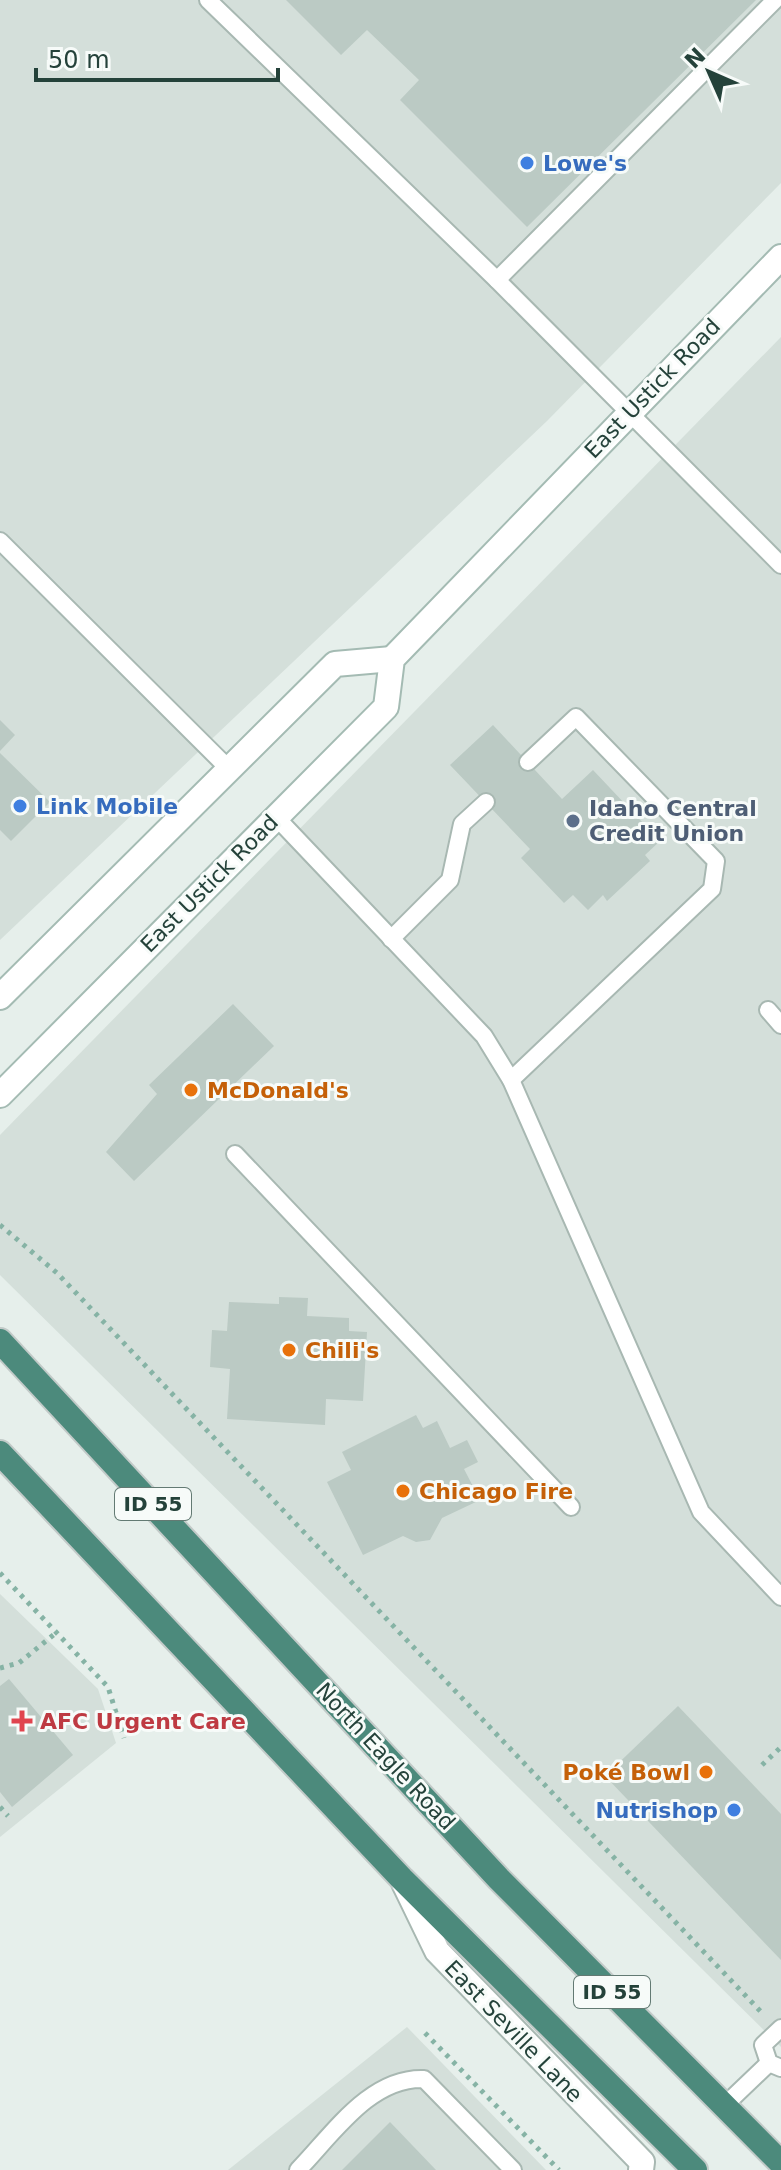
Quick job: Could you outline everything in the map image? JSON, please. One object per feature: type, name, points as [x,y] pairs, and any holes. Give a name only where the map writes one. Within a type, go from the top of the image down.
[{"type":"highway","name":"North Eagle Road","points":[[0,1341],[499,1879],[781,2163]]},
{"type":"highway","name":"ID 55","points":[[0,1453],[402,1879],[695,2170]]},
{"type":"main road","name":"East Ustick Road","points":[[0,1095],[386,707],[392,659],[781,257]]},
{"type":"main road","points":[[0,997],[335,664],[392,659]]},
{"type":"main road","name":"East Seville Lane","points":[[402,1879],[437,1951],[642,2162],[641,2170]]},
{"type":"lane","points":[[208,0],[497,280],[781,565]]},
{"type":"lane","points":[[497,280],[775,0]]},
{"type":"lane","points":[[0,541],[228,768]]},
{"type":"lane","points":[[511,1080],[712,889],[716,861],[576,717],[528,762]]},
{"type":"lane","points":[[391,939],[450,880],[462,824],[486,802]]},
{"type":"lane","points":[[275,816],[484,1036],[511,1080],[701,1512],[781,1597]]},
{"type":"lane","points":[[768,1010],[781,1025]]},
{"type":"lane","points":[[235,1154],[571,1507]]},
{"type":"lane","points":[[725,2105],[775,2065],[763,2045],[774,2023]]},
{"type":"lane","points":[[298,2170],[374,2092],[402,2078],[424,2079],[513,2170]]},
{"type":"path","points":[[0,1225],[57,1273],[774,2023]]},
{"type":"path","points":[[0,1573],[108,1687],[124,1738]]},
{"type":"path","points":[[0,1668],[19,1663],[57,1632]]},
{"type":"path","points":[[762,1765],[781,1747]]},
{"type":"path","points":[[0,1807],[8,1816]]},
{"type":"path","points":[[425,2033],[559,2170]]},
{"type":"shaded area","points":[[0,0],[781,0],[781,183],[547,421],[0,940]]},
{"type":"shaded area","points":[[781,337],[781,2047],[0,1275],[0,1135]]},
{"type":"shaded area","points":[[0,1594],[98,1689],[116,1743],[0,1837]]},
{"type":"shaded area","points":[[407,2027],[546,2170],[228,2170]]},
{"type":"building","name":"Lowe's","points":[[286,0],[756,0],[527,227],[400,100],[419,80],[367,30],[341,55]]},
{"type":"building","points":[[0,720],[15,735],[0,751]]},
{"type":"building","name":"Idaho Central Credit Union","points":[[493,725],[562,799],[593,770],[660,841],[645,855],[650,861],[607,901],[603,895],[588,910],[573,895],[564,903],[521,858],[530,849],[450,765]]},
{"type":"building","points":[[0,753],[50,802],[11,841],[0,830]]},
{"type":"building","name":"McDonald's","points":[[233,1004],[274,1046],[134,1181],[106,1152],[157,1094],[149,1085]]},
{"type":"building","name":"Chili's","points":[[279,1297],[308,1298],[307,1316],[349,1318],[349,1331],[367,1332],[363,1401],[326,1399],[325,1425],[227,1419],[230,1369],[210,1367],[212,1330],[227,1331],[229,1302],[279,1304]]},
{"type":"building","name":"Chicago Fire","points":[[416,1415],[423,1428],[437,1421],[450,1448],[467,1440],[478,1462],[464,1469],[480,1500],[442,1518],[430,1540],[416,1542],[403,1536],[363,1555],[327,1482],[351,1470],[342,1452]]},
{"type":"building","name":"AFC Urgent Care","points":[[9,1679],[73,1755],[12,1807],[0,1792],[0,1686]]},
{"type":"building","points":[[678,1706],[781,1814],[781,1960],[605,1776]]},
{"type":"building","points":[[390,2122],[436,2170],[342,2170]]},
{"type":"place","name":"Lowe's","points":[[527,163]]},
{"type":"place","name":"Link Mobile","points":[[20,806]]},
{"type":"place","name":"Idaho Central Credit Union","points":[[573,821]]},
{"type":"place","name":"McDonald's","points":[[191,1090]]},
{"type":"place","name":"Chili's","points":[[289,1350]]},
{"type":"place","name":"Chicago Fire","points":[[403,1491]]},
{"type":"place","name":"AFC Urgent Care","points":[[22,1721]]},
{"type":"place","name":"Poké Bowl","points":[[706,1772]]},
{"type":"place","name":"Nutrishop","points":[[734,1810]]}]
